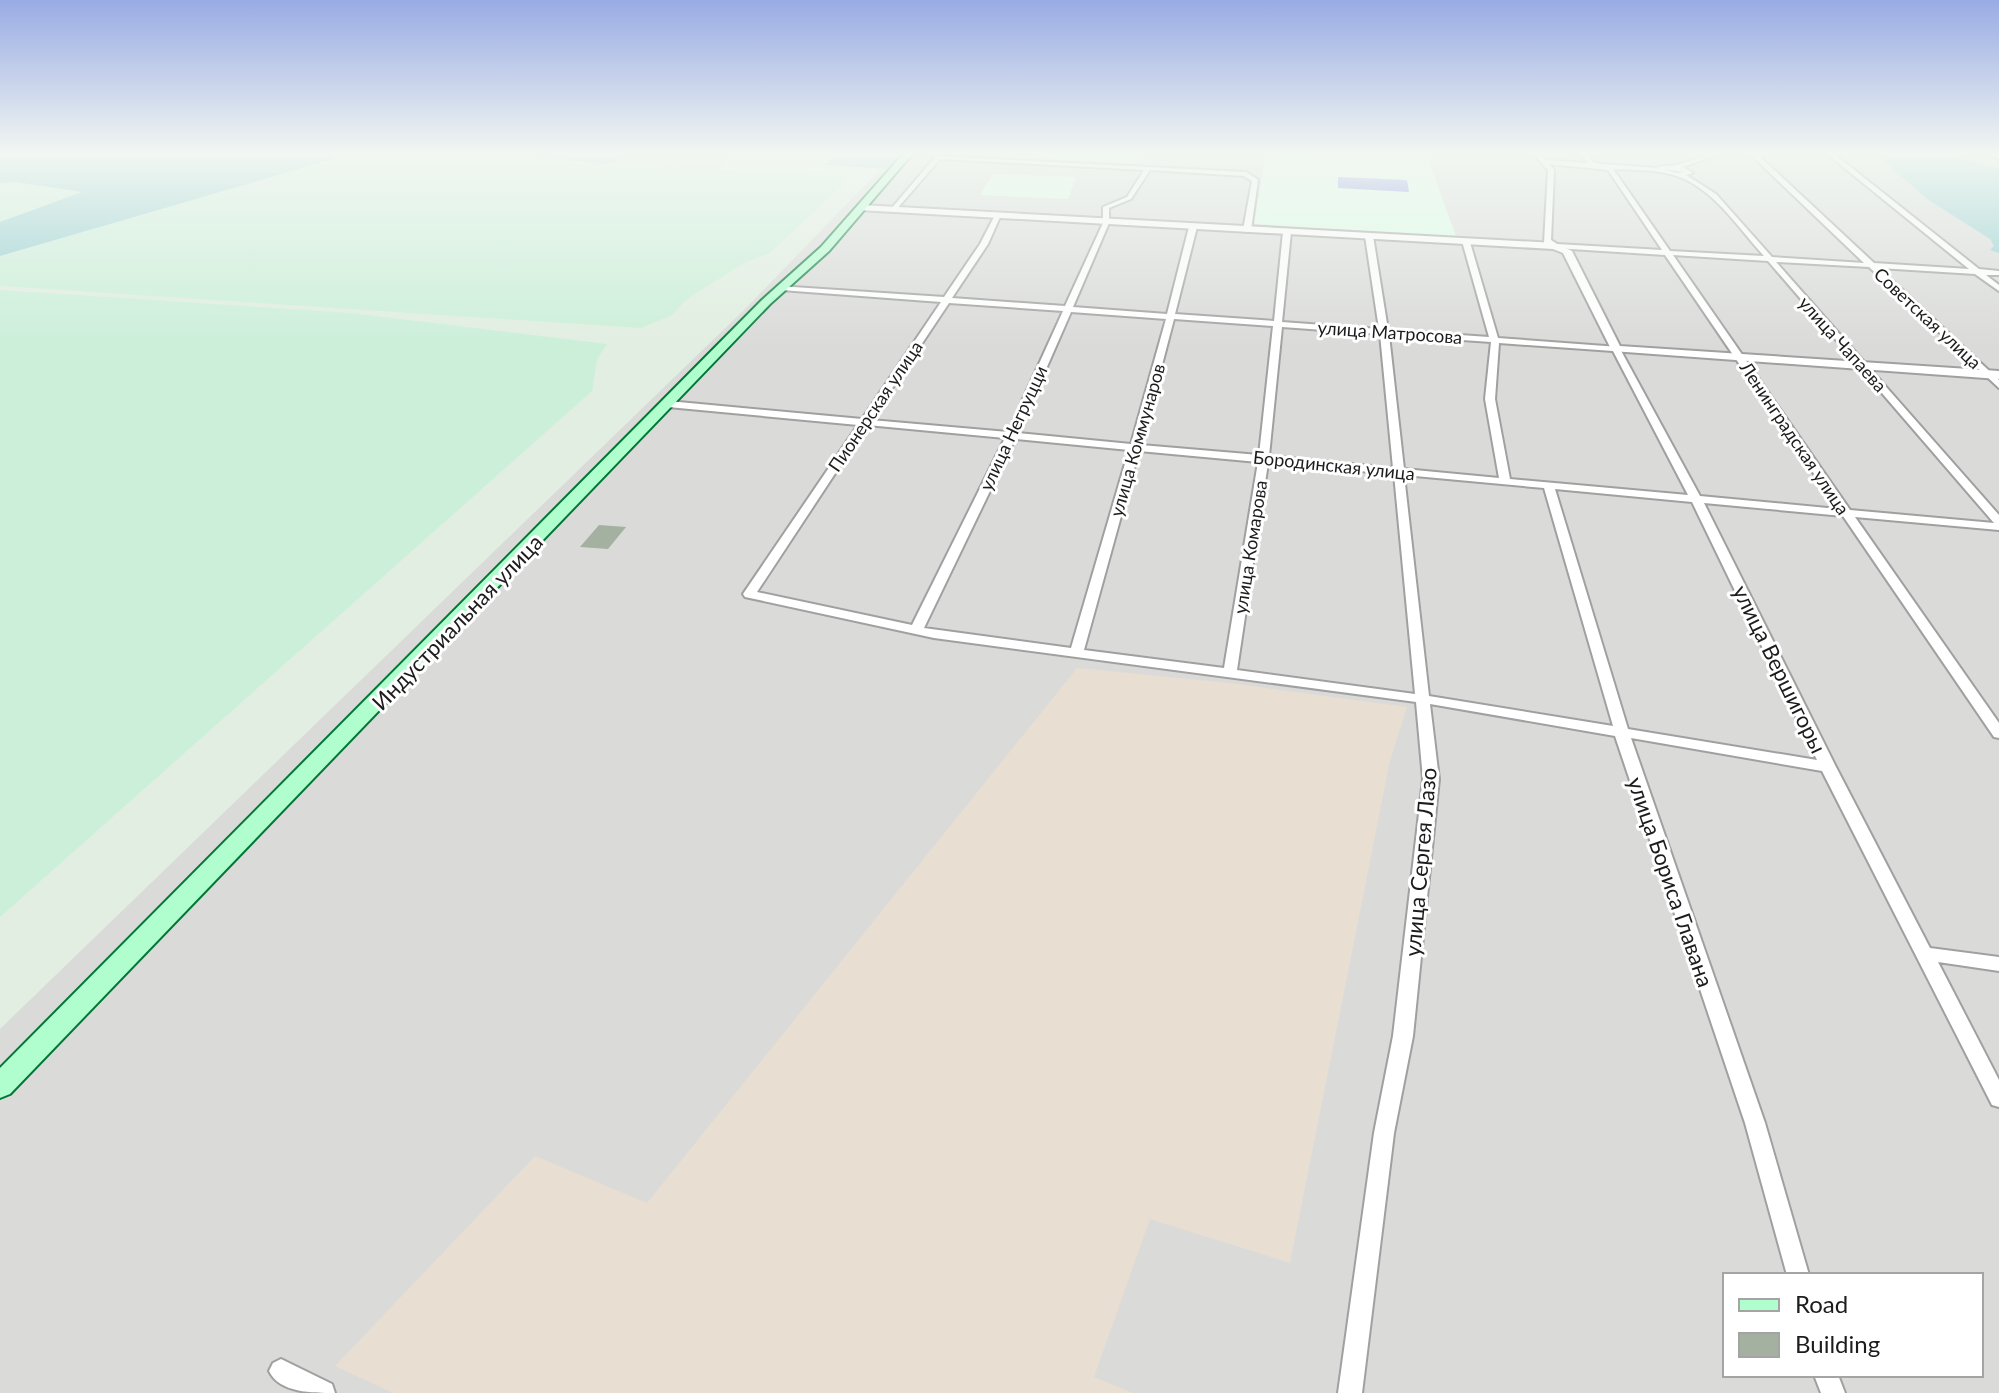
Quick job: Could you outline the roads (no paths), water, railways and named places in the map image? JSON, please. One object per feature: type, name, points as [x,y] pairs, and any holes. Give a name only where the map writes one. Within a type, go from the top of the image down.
[{"type":"main road","name":"Индустриальная улица","points":[[0,1086],[852,218]]},
{"type":"street","name":"Пионерская улица","points":[[916,630],[749,594],[984,244],[997,218]]},
{"type":"street","points":[[1015,218],[1551,244],[1668,254],[1999,273]]},
{"type":"street","name":"улица Негруцци","points":[[916,630],[1012,435],[1106,218]]},
{"type":"street","points":[[1247,230],[1249,218]]},
{"type":"street","points":[[1551,218],[1551,244]]},
{"type":"street","name":"Ленинградская улица","points":[[1643,218],[1999,734]]},
{"type":"street","name":"улица Чапаева","points":[[1733,218],[1999,524]]},
{"type":"street","name":"Советская улица","points":[[1821,218],[1993,375],[1999,385]]},
{"type":"street","points":[[1909,218],[1999,289]]},
{"type":"street","name":"улица Коммунаров","points":[[1076,653],[1136,445],[1193,227]]},
{"type":"street","name":"улица Комарова","points":[[1230,671],[1264,457],[1280,325],[1287,232]]},
{"type":"street","name":"улица Сергея Лазо","points":[[1350,1393],[1384,1133],[1403,1036],[1431,779],[1384,331],[1369,236]]},
{"type":"street","points":[[1466,241],[1495,339],[1490,399],[1505,481]]},
{"type":"street","name":"улица Вершигоры","points":[[1551,244],[1567,251],[1999,1099]]},
{"type":"street","name":"улица Матросова","points":[[781,288],[1993,375]]},
{"type":"street","name":"Бородинская улица","points":[[668,404],[1848,513],[1999,524]]},
{"type":"street","name":"улица Бориса Главана","points":[[1549,486],[1622,734],[1755,1123],[1797,1273]]},
{"type":"street","points":[[916,630],[1423,699],[1828,767]]},
{"type":"street","points":[[1926,954],[1999,964]]},
{"type":"street","points":[[281,1371],[323,1393]]}]
